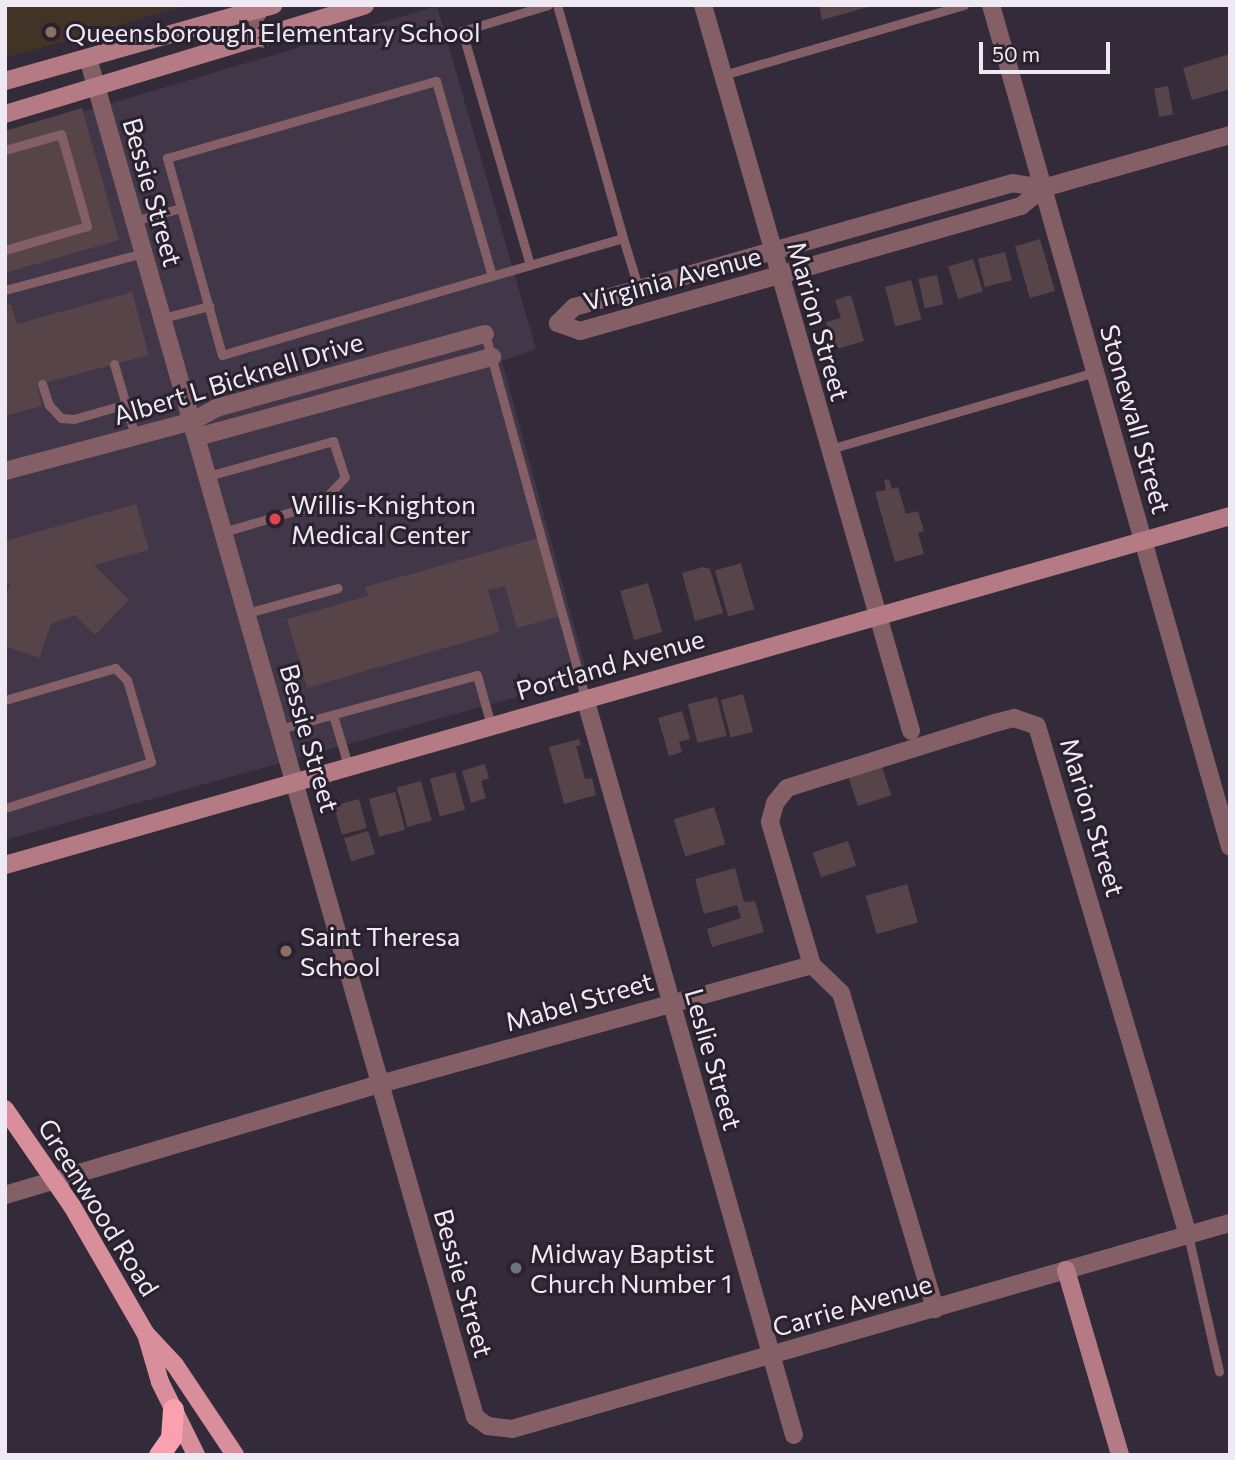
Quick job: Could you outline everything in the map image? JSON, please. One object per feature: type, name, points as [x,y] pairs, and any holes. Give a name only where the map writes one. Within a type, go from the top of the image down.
[{"type":"highway","points":[[159,1455],[171,1438],[173,1409]]},
{"type":"main road","name":"Greenwood Road","points":[[5,1109],[55,1179],[146,1334],[173,1409],[196,1455]]},
{"type":"main road","name":"Greenwood Road","points":[[146,1334],[175,1366],[235,1455]]},
{"type":"street","points":[[5,81],[253,8],[273,5]]},
{"type":"street","points":[[5,114],[263,39],[365,5]]},
{"type":"street","name":"Marion Street","points":[[703,5],[875,616],[911,731]]},
{"type":"street","name":"Stonewall Street","points":[[991,5],[1230,847]]},
{"type":"street","points":[[253,8],[263,39]]},
{"type":"street","name":"Bessie Street","points":[[88,58],[475,1417],[488,1426]]},
{"type":"street","name":"Virginia Avenue","points":[[1043,188],[1013,183],[574,307],[558,323],[580,331],[1021,206],[1043,188],[1230,135]]},
{"type":"street","name":"Albert L Bicknell Drive","points":[[195,429],[216,408],[485,334]]},
{"type":"street","name":"Albert L Bicknell Drive","points":[[5,471],[135,436],[195,429],[492,357]]},
{"type":"street","name":"Portland Avenue","points":[[6,863],[1230,516]]},
{"type":"street","name":"Leslie Street","points":[[585,698],[794,1435]]},
{"type":"street","name":"Marion Street","points":[[812,965],[770,822],[775,803],[786,788],[1014,718],[1037,726],[1188,1235]]},
{"type":"street","points":[[812,965],[841,993],[935,1309]]},
{"type":"street","name":"Mabel Street","points":[[5,1195],[380,1084],[812,965]]},
{"type":"street","name":"Carrie Avenue","points":[[488,1426],[512,1429],[1230,1223]]},
{"type":"street","points":[[1066,1270],[1119,1455]]},
{"type":"lane","points":[[530,265],[462,31],[548,5]]},
{"type":"lane","points":[[557,5],[639,290]]},
{"type":"lane","points":[[723,75],[960,6]]},
{"type":"lane","points":[[492,276],[436,81],[167,158],[222,355],[623,238]]},
{"type":"lane","points":[[5,150],[61,134],[88,226],[5,250]]},
{"type":"lane","points":[[134,221],[181,208]]},
{"type":"lane","points":[[5,290],[143,253]]},
{"type":"lane","points":[[163,318],[209,306]]},
{"type":"lane","points":[[485,334],[585,698]]},
{"type":"lane","points":[[114,364],[135,436]]},
{"type":"lane","points":[[828,449],[1095,372]]},
{"type":"lane","points":[[42,384],[49,405],[61,418],[74,419],[126,404]]},
{"type":"lane","points":[[208,476],[333,441],[345,477],[321,503],[224,532]]},
{"type":"lane","points":[[247,613],[338,588]]},
{"type":"lane","points":[[5,700],[115,668],[127,680],[151,762],[5,808]]},
{"type":"lane","points":[[280,729],[477,675],[491,725]]},
{"type":"lane","points":[[334,715],[348,765]]},
{"type":"lane","points":[[1188,1235],[1219,1372]]},
{"type":"shaded area","name":"Queensborough Elementary School","points":[[5,5],[189,5],[5,58]]},
{"type":"shaded area","name":"Willis-Knighton Medical Center","points":[[437,6],[536,349],[502,361],[588,677],[5,840],[5,135]]},
{"type":"building","points":[[819,5],[871,5],[871,6],[822,20]]},
{"type":"building","points":[[1230,54],[1230,89],[1192,100],[1183,68]]},
{"type":"building","points":[[1168,86],[1173,115],[1159,117],[1154,88]]},
{"type":"building","points":[[82,108],[119,240],[5,273],[5,131]]},
{"type":"building","points":[[1040,239],[1055,291],[1030,298],[1015,246]]},
{"type":"building","points":[[1005,252],[1012,280],[985,287],[978,259]]},
{"type":"building","points":[[973,259],[983,292],[958,299],[948,267]]},
{"type":"building","points":[[937,275],[943,304],[925,308],[918,279]]},
{"type":"building","points":[[911,280],[922,320],[896,327],[885,287]]},
{"type":"building","points":[[132,292],[149,355],[37,385],[42,406],[5,416],[5,306],[11,304],[17,324]]},
{"type":"building","points":[[851,295],[864,341],[834,350],[826,322],[841,318],[835,300]]},
{"type":"building","points":[[889,479],[892,489],[898,487],[906,514],[918,511],[924,531],[918,533],[924,554],[895,562],[875,492],[886,490],[884,480]]},
{"type":"building","points":[[136,504],[149,550],[94,565],[129,600],[95,635],[75,615],[51,624],[39,658],[5,646],[5,598],[10,584],[5,585],[5,541]]},
{"type":"building","points":[[542,537],[564,615],[517,628],[505,586],[488,590],[500,632],[307,688],[287,619],[368,596],[365,587]]},
{"type":"building","points":[[741,563],[754,609],[728,617],[715,570]]},
{"type":"building","points":[[703,567],[710,569],[723,613],[695,621],[682,573]]},
{"type":"building","points":[[648,583],[662,632],[634,640],[620,591]]},
{"type":"building","points":[[743,694],[753,732],[731,738],[721,700]]},
{"type":"building","points":[[717,697],[727,736],[698,743],[688,704]]},
{"type":"building","points":[[682,711],[690,739],[679,742],[682,752],[669,756],[658,718]]},
{"type":"building","points":[[579,739],[581,745],[576,746],[585,779],[592,778],[596,795],[564,804],[549,747]]},
{"type":"building","points":[[880,761],[891,795],[858,806],[847,772]]},
{"type":"building","points":[[485,764],[489,778],[481,781],[486,798],[471,803],[462,771]]},
{"type":"building","points":[[455,772],[465,810],[440,816],[430,779]]},
{"type":"building","points":[[421,781],[432,821],[407,827],[397,787]]},
{"type":"building","points":[[395,792],[405,830],[379,837],[369,799]]},
{"type":"building","points":[[359,799],[367,828],[342,835],[334,806]]},
{"type":"building","points":[[714,807],[725,844],[685,857],[674,819]]},
{"type":"building","points":[[368,831],[375,854],[351,861],[344,838]]},
{"type":"building","points":[[848,841],[856,866],[821,877],[813,852]]},
{"type":"building","points":[[735,868],[744,902],[755,901],[764,932],[712,947],[707,929],[741,918],[737,905],[704,914],[695,879]]},
{"type":"building","points":[[907,884],[918,922],[877,934],[866,896]]},
{"type":"place","name":"Queensborough Elementary School","points":[[51,32]]},
{"type":"place","name":"Willis-Knighton Medical Center","points":[[275,519]]},
{"type":"place","name":"Saint Theresa School","points":[[286,951]]},
{"type":"place","name":"Midway Baptist Church Number 1","points":[[516,1268]]}]
